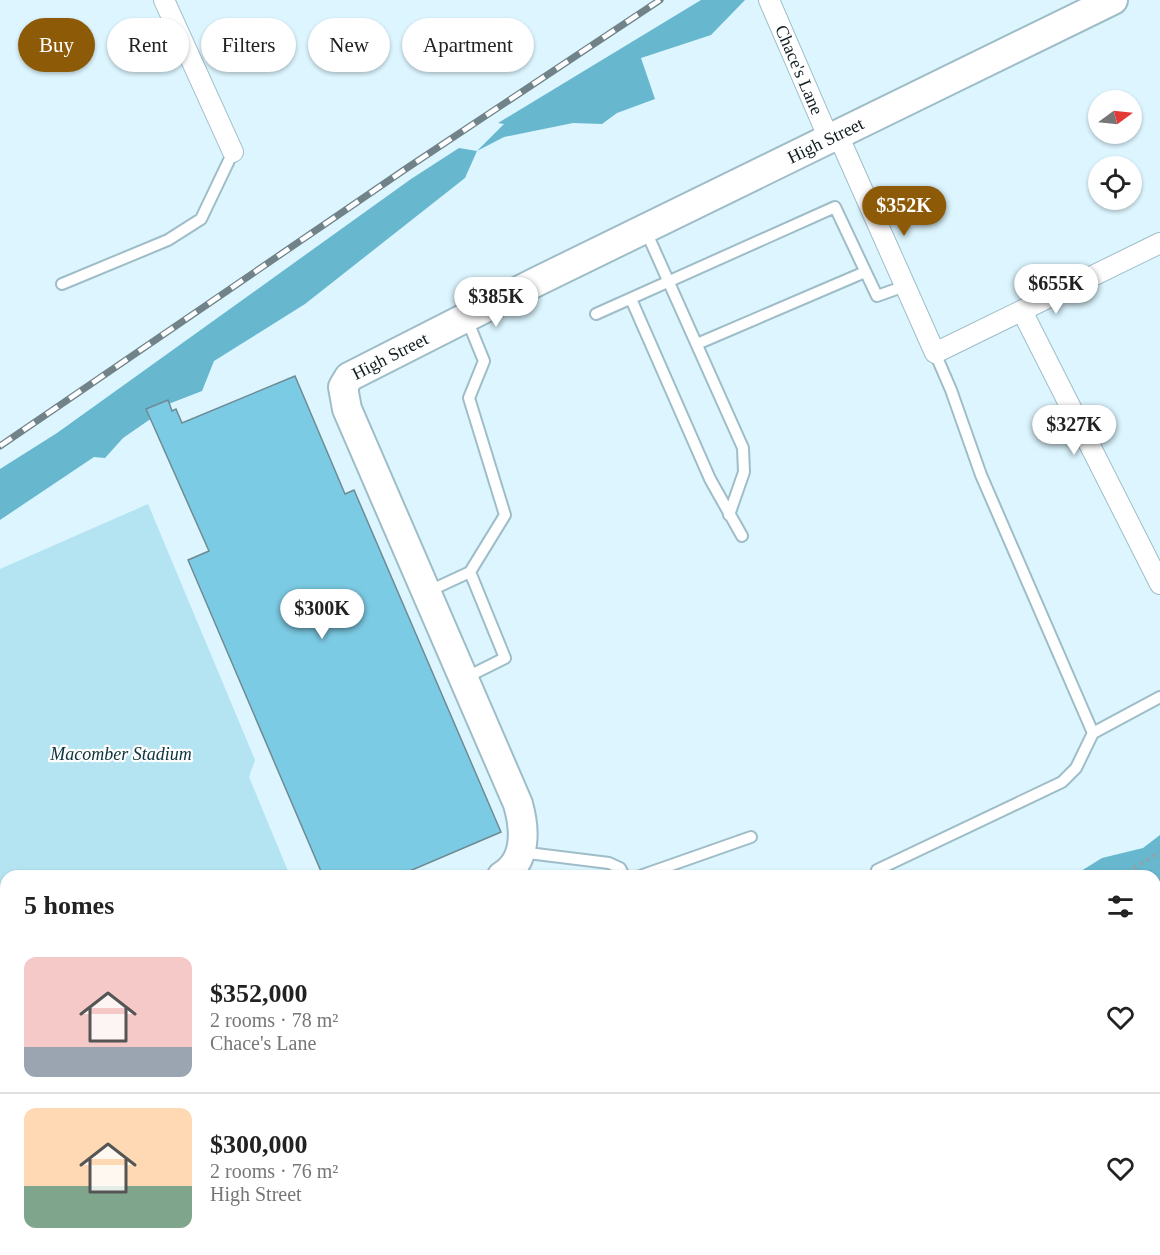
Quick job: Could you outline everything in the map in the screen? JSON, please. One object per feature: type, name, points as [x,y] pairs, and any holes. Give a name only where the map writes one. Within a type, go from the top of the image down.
[{"type":"street","points":[[164,0],[233,152]]},
{"type":"street","name":"Chace's Lane","points":[[768,0],[935,353]]},
{"type":"street","name":"High Street","points":[[520,852],[524,836],[518,804],[347,409],[344,387],[349,377],[466,317],[1113,0]]},
{"type":"street","points":[[935,353],[1160,243]]},
{"type":"street","points":[[1022,311],[1160,584]]},
{"type":"street","points":[[509,870],[520,852]]},
{"type":"lane","points":[[62,284],[168,240],[201,219],[233,152]]},
{"type":"lane","points":[[597,314],[835,207],[877,296],[905,286]]},
{"type":"lane","points":[[645,229],[745,457],[744,472],[729,515]]},
{"type":"lane","points":[[697,344],[865,272]]},
{"type":"lane","points":[[631,298],[710,479],[742,536]]},
{"type":"lane","points":[[426,593],[470,572],[505,515],[469,398],[484,361],[466,317]]},
{"type":"lane","points":[[935,353],[951,390],[981,476],[1093,733]]},
{"type":"lane","points":[[464,678],[505,658],[470,572]]},
{"type":"lane","points":[[877,870],[1062,782],[1076,768],[1093,733],[1160,697]]},
{"type":"lane","points":[[657,870],[751,837]]},
{"type":"lane","points":[[520,852],[609,863],[621,870]]},
{"type":"path","points":[[1130,870],[1160,852]]},
{"type":"green space","name":"Macomber Stadium","points":[[148,504],[255,760],[249,777],[288,870],[0,870],[0,569]]},
{"type":"shaded area","points":[[701,0],[745,0],[711,35],[641,58],[655,99],[617,113],[602,124],[573,123],[504,137],[477,151],[504,124],[498,123]]},
{"type":"shaded area","points":[[459,148],[477,151],[465,178],[305,304],[214,361],[202,391],[153,410],[152,418],[123,438],[105,458],[94,457],[0,520],[0,469],[57,433],[411,179]]},
{"type":"shaded area","points":[[1160,835],[1160,870],[1083,870],[1102,858],[1143,848]]},
{"type":"building","points":[[295,376],[345,494],[354,490],[501,832],[412,870],[320,870],[188,560],[209,551],[146,409],[168,400],[172,411],[176,409],[182,423]]},
{"type":"railway","points":[[0,446],[407,168],[660,0]]}]
